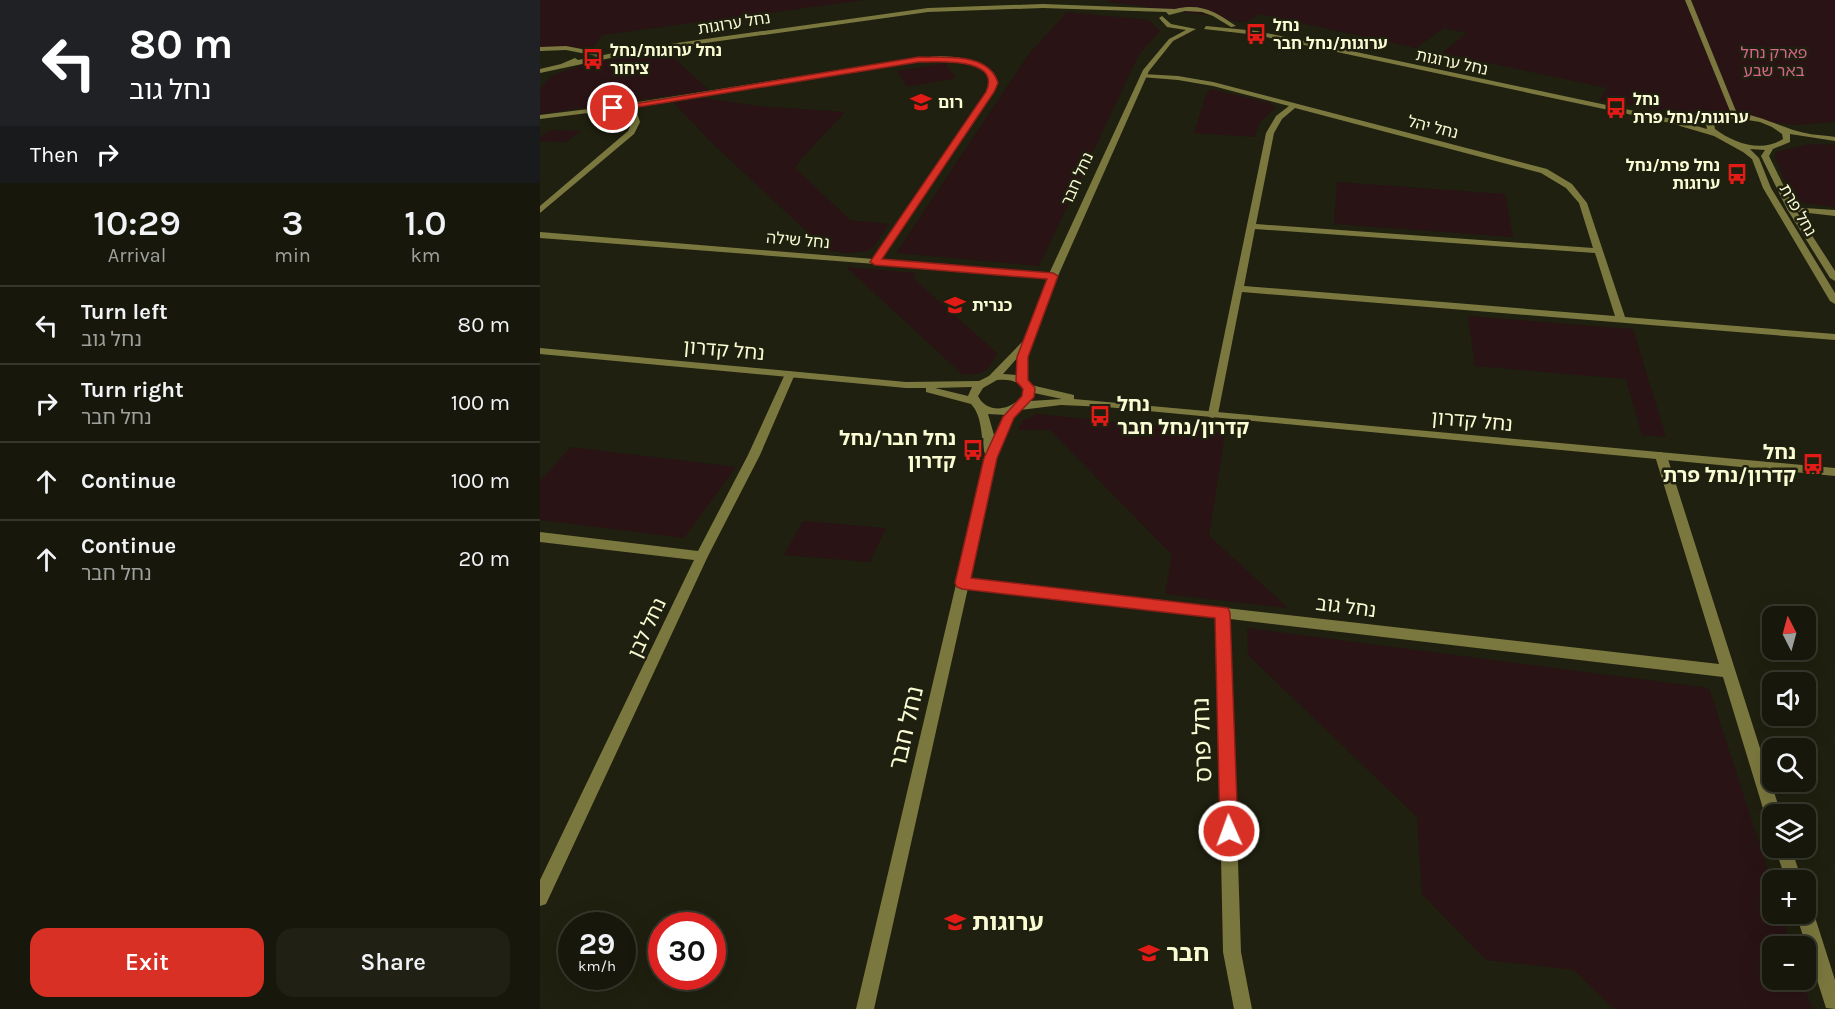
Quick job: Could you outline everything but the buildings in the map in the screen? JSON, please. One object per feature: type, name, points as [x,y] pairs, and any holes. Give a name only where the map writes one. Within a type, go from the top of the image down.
[{"type":"street","points":[[1688,0],[1735,116]]},
{"type":"street","name":"נחל ערוגות","points":[[557,68],[634,51],[928,10],[1015,6],[1204,10],[1216,15],[1220,20],[1257,33]]},
{"type":"street","name":"נחל ערוגות","points":[[1125,10],[1162,18]]},
{"type":"street","points":[[1171,40],[1169,26],[1162,18],[1175,11]]},
{"type":"street","points":[[1206,28],[1220,20]]},
{"type":"street","points":[[1169,26],[1193,29]]},
{"type":"street","name":"נחל ערוגות","points":[[1193,29],[1206,28],[1257,33],[1672,121],[1730,141]]},
{"type":"street","name":"נחל חבר","points":[[1025,385],[1023,357],[1028,339],[1053,276],[1143,76],[1152,61],[1171,40],[1193,29]]},
{"type":"street","name":"נחל ערוגות","points":[[540,50],[558,48],[597,54],[634,51]]},
{"type":"street","points":[[568,64],[579,56],[575,50]]},
{"type":"street","points":[[540,117],[631,106],[919,60],[963,60],[987,69],[994,83],[990,92],[875,262]]},
{"type":"street","points":[[540,71],[557,68]]},
{"type":"street","points":[[540,76],[557,68]]},
{"type":"street","name":"נחל יהל","points":[[1143,76],[1199,82],[1544,171],[1569,186],[1578,194],[1583,203],[1621,320]]},
{"type":"street","points":[[1214,414],[1270,133],[1279,118],[1294,105]]},
{"type":"street","points":[[540,210],[632,132],[636,122],[631,106]]},
{"type":"street","name":"נחל ערוגות","points":[[1642,116],[1681,120],[1735,116],[1757,119],[1780,128]]},
{"type":"street","points":[[1715,134],[1711,130],[1710,123],[1717,118]]},
{"type":"street","points":[[1780,128],[1790,132],[1832,139]]},
{"type":"street","points":[[1780,128],[1786,133],[1787,140]]},
{"type":"street","points":[[1730,141],[1754,147],[1771,147],[1787,140],[1832,139]]},
{"type":"street","name":"נחל פרת","points":[[1730,141],[1755,158],[1767,188],[1835,301]]},
{"type":"street","name":"נחל פרת","points":[[1771,147],[1766,152],[1767,161],[1791,209],[1835,278]]},
{"type":"street","points":[[1791,209],[1835,213]]},
{"type":"street","points":[[1253,226],[1599,251]]},
{"type":"street","name":"נחל שילה","points":[[540,235],[1053,276]]},
{"type":"street","points":[[1240,289],[1835,337]]},
{"type":"street","name":"נחל חבר","points":[[986,382],[1028,339]]},
{"type":"street","name":"נחל קדרון","points":[[540,351],[906,385],[986,382]]},
{"type":"street","name":"נחל לבן","points":[[540,898],[702,556],[754,455],[790,374]]},
{"type":"street","points":[[1011,377],[1025,385],[1028,397],[1018,407],[1001,412],[978,404],[975,392],[986,382],[1011,377]]},
{"type":"street","name":"נחל קדרון","points":[[906,385],[978,404]]},
{"type":"street","name":"נחל קדרון","points":[[1025,385],[1106,405]]},
{"type":"street","name":"נחל קדרון","points":[[1018,407],[1061,402],[1106,405],[1835,472]]},
{"type":"street","name":"נחל חבר","points":[[978,404],[989,437],[991,458]]},
{"type":"street","name":"נחל חבר","points":[[865,1009],[991,458],[1002,427],[1018,407]]},
{"type":"street","points":[[1661,456],[1726,671],[1769,804]]},
{"type":"street","points":[[540,537],[702,556]]},
{"type":"street","name":"נחל גוב","points":[[962,583],[1726,671]]},
{"type":"street","name":"נחל פרס","points":[[1222,613],[1232,952],[1243,1009]]},
{"type":"street","points":[[1807,924],[1835,1008]]},
{"type":"green space","points":[[540,0],[864,0],[602,35],[593,48],[540,48]]},
{"type":"green space","name":"פארק נחל באר שבע","points":[[1108,0],[1835,0],[1835,122],[1796,125],[1673,112],[1599,100],[1607,88],[1442,53],[1467,33],[1444,28],[1416,48],[1260,14],[1244,23],[1207,15],[1107,2]]},
{"type":"green space","points":[[1067,12],[1149,20],[1160,31],[1140,53],[1039,266],[896,253],[1028,55]]},
{"type":"green space","points":[[666,51],[709,90],[540,114],[540,89],[551,76],[585,64]]},
{"type":"green space","points":[[945,63],[956,78],[907,87],[897,71]]},
{"type":"green space","points":[[1211,89],[1270,103],[1275,108],[1260,122],[1255,137],[1194,133],[1206,94]]},
{"type":"green space","points":[[704,98],[758,106],[845,112],[795,168],[850,220],[889,224],[874,247],[867,251],[846,253],[828,251],[711,142],[674,103]]},
{"type":"green space","points":[[550,130],[581,131],[566,142],[540,141],[540,137]]},
{"type":"green space","points":[[1809,144],[1835,145],[1835,207],[1794,202],[1775,158],[1776,152]]},
{"type":"green space","points":[[1337,182],[1505,194],[1513,237],[1334,224]]},
{"type":"green space","points":[[846,267],[916,273],[913,278],[997,353],[991,364],[980,373],[962,374]]},
{"type":"green space","points":[[1468,316],[1633,329],[1666,437],[1642,435],[1626,379],[1475,366]]},
{"type":"green space","points":[[1037,414],[1225,433],[1209,536],[1288,608],[1165,594],[1172,555],[1050,430],[1018,430],[1023,420]]},
{"type":"green space","points":[[571,447],[736,467],[684,538],[540,520],[540,481]]},
{"type":"green space","points":[[803,521],[886,528],[870,562],[784,555]]},
{"type":"green space","points":[[1247,628],[1709,688],[1768,870],[1762,870],[1762,924],[1784,924],[1789,936],[1762,936],[1762,990],[1805,990],[1812,1009],[1614,1009],[1574,970],[1486,960],[1422,894],[1417,817],[1248,655]]},
{"type":"place","name":"נחל ערוגות/נחל חבר","points":[[1256,34]]},
{"type":"place","name":"נחל ערוגות/נחל ציחור","points":[[593,59]]},
{"type":"place","name":"רום","points":[[921,102]]},
{"type":"place","name":"נחל ערוגות/נחל פרת","points":[[1616,108]]},
{"type":"place","name":"נחל פרת/נחל ערוגות","points":[[1737,174]]},
{"type":"place","name":"כנרית","points":[[955,305]]},
{"type":"place","name":"נחל קדרון/נחל חבר","points":[[1100,416]]},
{"type":"place","name":"נחל חבר/נחל קדרון","points":[[973,450]]},
{"type":"place","name":"נחל קדרון/נחל פרת","points":[[1813,464]]},
{"type":"place","name":"ערוגות","points":[[955,922]]},
{"type":"place","name":"חבר","points":[[1149,953]]},
{"type":"route","points":[[613,108],[919,60],[963,60],[981,66],[991,73],[994,83],[990,92],[875,262],[1053,276],[1023,357],[1022,381],[1029,388],[1028,397],[1015,408],[1002,427],[991,458],[962,583],[1222,613],[1229,831]]}]
